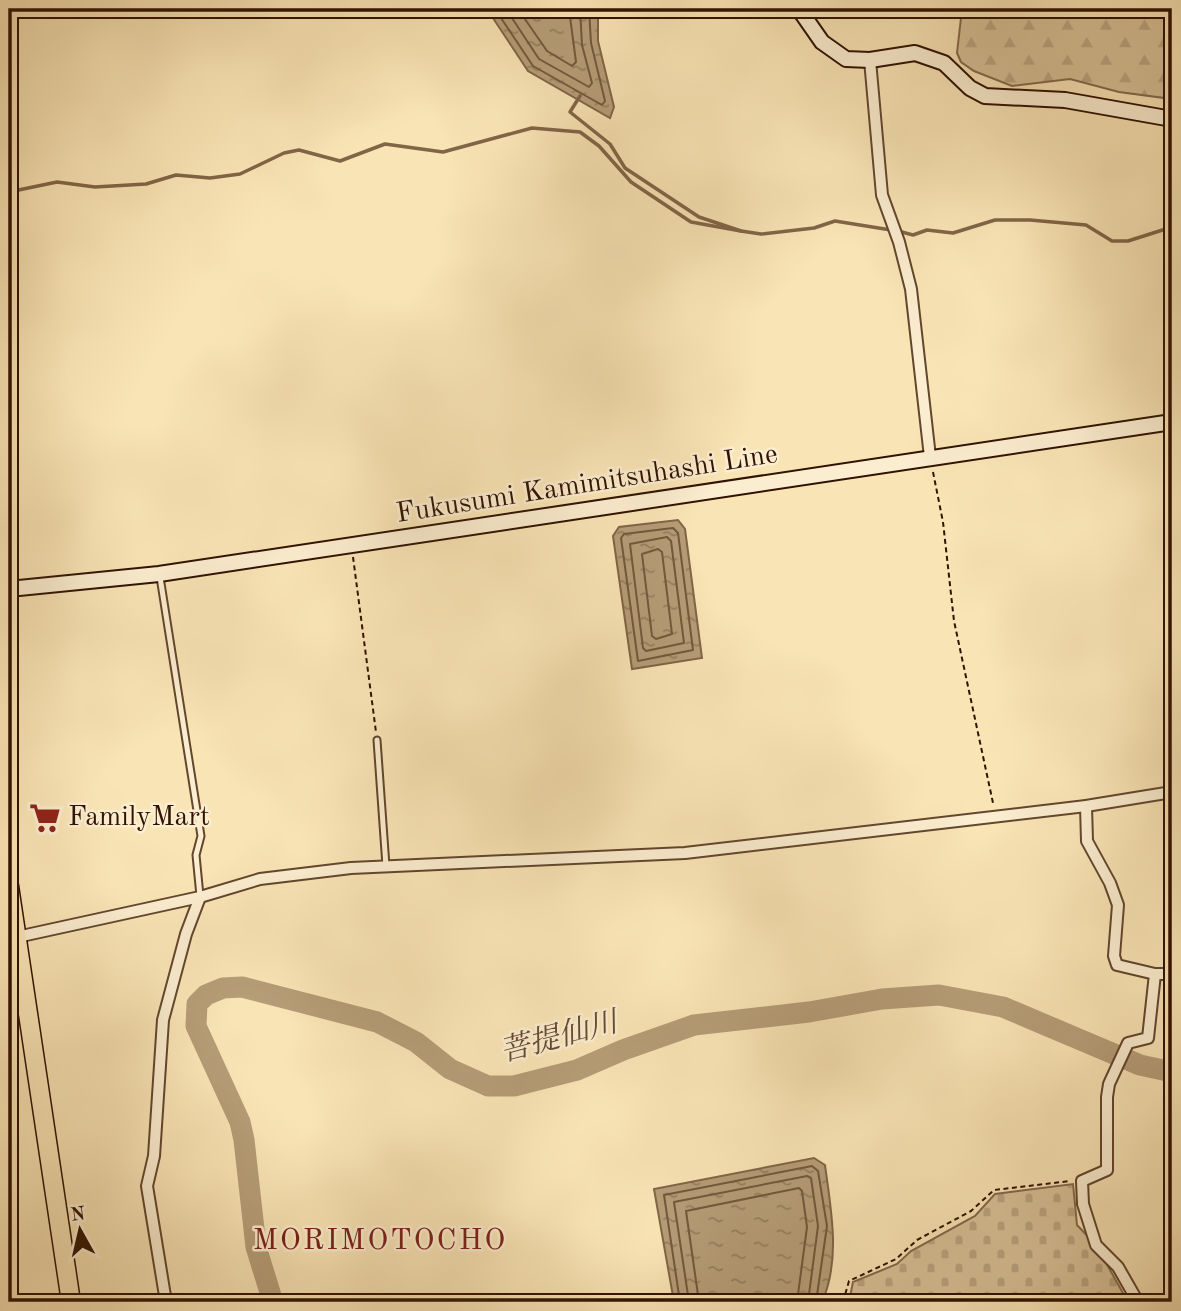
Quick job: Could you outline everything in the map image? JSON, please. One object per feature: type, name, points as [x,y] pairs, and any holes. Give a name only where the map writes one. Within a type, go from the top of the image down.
[{"type":"highway","points":[[9,886],[13,941],[71,1302]]},
{"type":"main road","points":[[799,9],[821,42],[846,59],[870,60],[915,53],[931,56],[944,64],[970,89],[985,96],[1065,100],[1172,119]]},
{"type":"main road","name":"Fukusumi Kamimitsuhashi Line","points":[[9,589],[159,574],[1172,422]]},
{"type":"street","points":[[870,60],[882,195],[899,242],[911,289],[930,457]]},
{"type":"street","points":[[13,941],[200,897],[260,879],[386,866],[685,853],[1086,806],[1172,792]]},
{"type":"street","points":[[1086,806],[1087,841],[1110,883],[1118,905],[1114,956],[1117,965],[1155,974],[1172,974]]},
{"type":"street","points":[[166,1302],[147,1186],[154,1156],[163,1020],[186,934],[200,897]]},
{"type":"street","points":[[1138,1302],[1118,1267],[1096,1245],[1083,1204],[1082,1181],[1107,1170],[1109,1084],[1128,1043],[1148,1038],[1155,974]]},
{"type":"lane","points":[[159,574],[201,836],[196,855],[200,897]]},
{"type":"lane","points":[[377,740],[386,866]]},
{"type":"path","points":[[930,457],[943,522],[954,621],[996,815]]},
{"type":"path","points":[[351,546],[377,740]]},
{"type":"path","points":[[843,1302],[849,1281],[896,1259],[917,1240],[971,1211],[994,1190],[1082,1181]]},
{"type":"green space","points":[[962,9],[1172,9],[1172,99],[1119,92],[1070,79],[1012,86],[974,71],[961,62],[957,53]]},
{"type":"green space","points":[[1073,1184],[1077,1225],[1096,1245],[1128,1302],[849,1302],[853,1282],[897,1264],[911,1251],[975,1216],[995,1194]]},
{"type":"water","points":[[487,9],[595,9],[598,17],[598,41],[614,107],[610,118],[528,71]]},
{"type":"water","points":[[678,520],[685,529],[702,658],[632,669],[613,536],[619,527]]},
{"type":"water","points":[[814,1158],[825,1165],[833,1234],[831,1269],[822,1302],[674,1302],[654,1189]]},
{"type":"waterway","points":[[580,96],[570,112],[610,144],[625,168],[699,217],[741,231],[761,234],[814,228],[835,221],[891,230]]},
{"type":"waterway","points":[[9,192],[57,182],[95,187],[146,184],[176,175],[210,178],[240,174],[284,153],[299,150],[340,161],[385,144],[443,152],[532,128],[580,132],[599,146],[631,182],[691,222],[741,231]]},
{"type":"waterway","points":[[898,231],[913,235],[927,230],[953,233],[995,220],[1030,220],[1086,225],[1112,241],[1128,241],[1172,227]]},
{"type":"waterway","name":"菩提仙川","points":[[273,1302],[256,1247],[240,1122],[196,1026],[197,1004],[206,995],[223,988],[242,987],[377,1022],[416,1042],[450,1069],[488,1086],[514,1086],[577,1070],[623,1050],[694,1025],[809,1012],[882,999],[939,995],[1003,1007],[1140,1065],[1172,1072]]},
{"type":"place","name":"FamilyMart","points":[[45,818]]},
{"type":"district","name":"MORIMOTOCHO","points":[[380,1241]]}]
